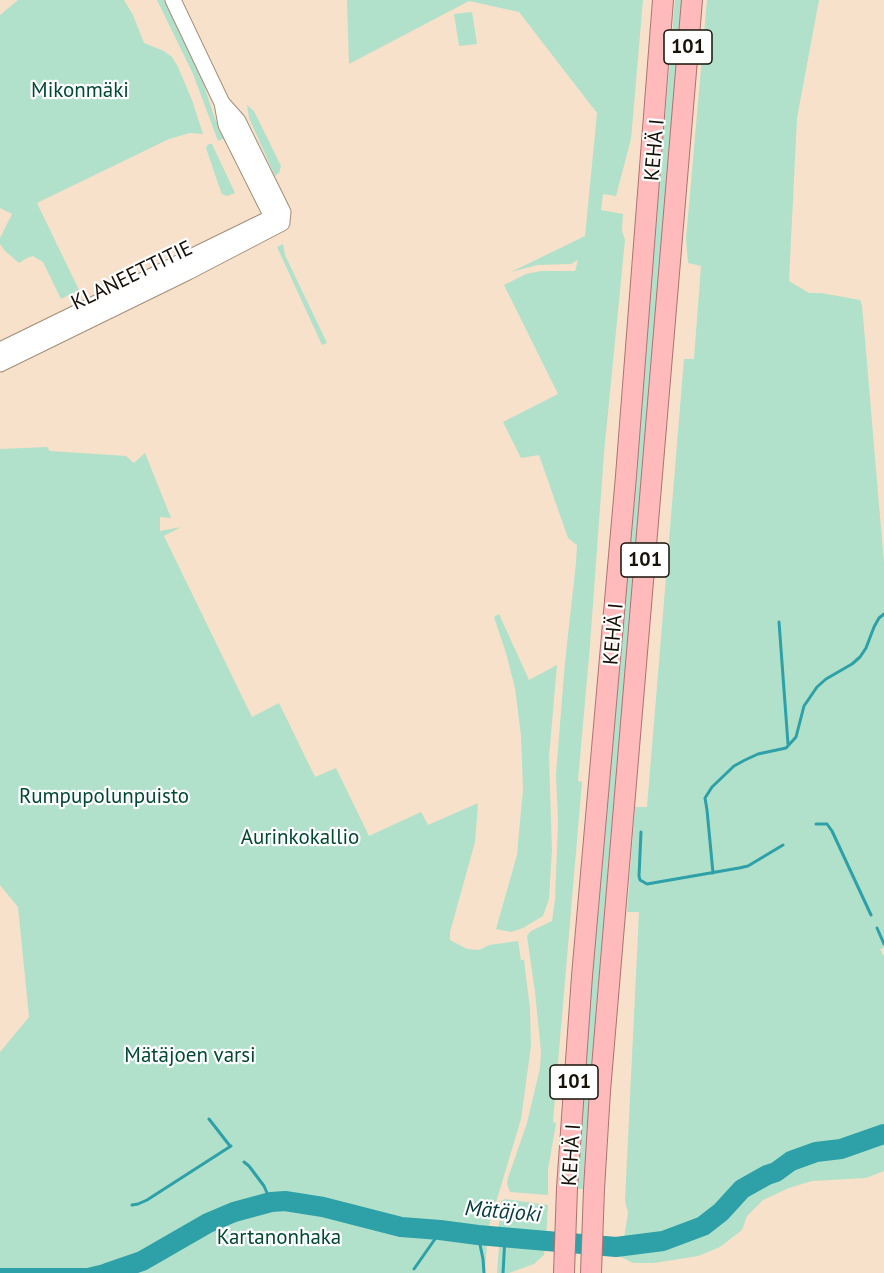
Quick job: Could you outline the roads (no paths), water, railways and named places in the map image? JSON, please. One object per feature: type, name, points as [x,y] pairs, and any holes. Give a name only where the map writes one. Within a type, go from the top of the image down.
[{"type":"highway","name":"KEHÄ I","points":[[564,1273],[567,1188],[583,964],[626,476],[663,0]]},
{"type":"highway","name":"KEHÄ I","points":[[591,1273],[600,1091],[692,0]]},
{"type":"street","points":[[173,0],[222,103],[226,125],[279,217]]},
{"type":"street","name":"KLANEETTITIE","points":[[0,350],[279,217]]},
{"type":"street","name":"KLANEETTITIE","points":[[0,364],[216,258],[279,217]]},
{"type":"water","points":[[108,1263],[112,1273],[0,1273],[0,1268],[87,1268]]},
{"type":"waterway","points":[[713,873],[705,798],[712,787],[734,766],[745,760],[758,754],[786,748],[796,737],[804,706],[817,687],[860,657],[879,618],[884,614]]},
{"type":"waterway","points":[[779,622],[788,744]]},
{"type":"waterway","points":[[816,824],[827,824],[832,831],[871,915]]},
{"type":"waterway","points":[[641,832],[639,876],[640,880],[647,884],[748,866],[783,845]]},
{"type":"waterway","points":[[877,928],[884,944]]},
{"type":"waterway","points":[[209,1119],[230,1146]]},
{"type":"waterway","name":"Mätäjoki","points":[[107,1273],[142,1261],[208,1223],[234,1212],[271,1202],[285,1201],[323,1207],[401,1227],[616,1247],[663,1241],[703,1226],[721,1212],[742,1189],[776,1172],[791,1161],[816,1152],[841,1149],[884,1134]]},
{"type":"waterway","points":[[132,1205],[147,1200],[231,1146]]},
{"type":"waterway","points":[[244,1162],[264,1186],[271,1202]]},
{"type":"waterway","points":[[414,1269],[440,1230]]},
{"type":"waterway","points":[[478,1235],[484,1273]]},
{"type":"waterway","points":[[503,1273],[505,1237]]},
{"type":"park label","name":"Mikonmäki","points":[[80,91]]},
{"type":"park label","name":"Rumpupolunpuisto","points":[[104,797]]},
{"type":"park label","name":"Aurinkokallio","points":[[300,838]]},
{"type":"park label","name":"Mätäjoen varsi","points":[[190,1056]]},
{"type":"park label","name":"Kartanonhaka","points":[[279,1238]]}]
